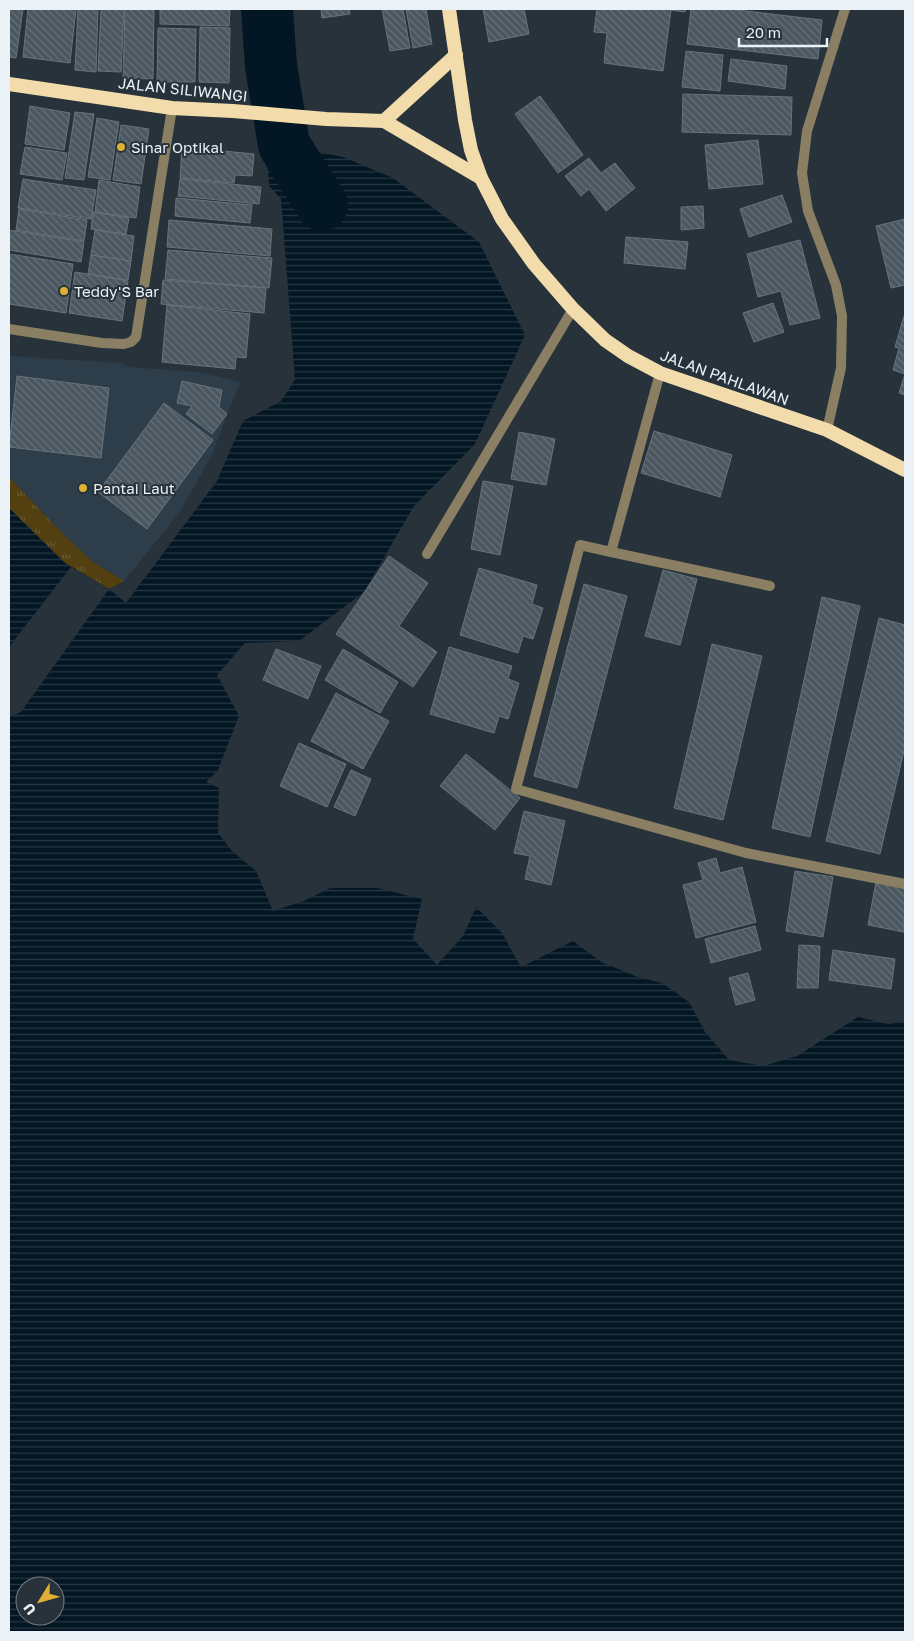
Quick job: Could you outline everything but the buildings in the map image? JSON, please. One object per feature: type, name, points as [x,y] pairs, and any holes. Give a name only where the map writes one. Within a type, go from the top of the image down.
[{"type":"highway","name":"JALAN PAHLAWAN","points":[[449,9],[469,140],[482,178],[508,226],[534,264],[573,309],[605,340],[628,356],[660,373],[827,430],[905,470]]},
{"type":"highway","points":[[456,54],[384,122],[482,178]]},
{"type":"highway","name":"JALAN SILIWANGI","points":[[9,84],[172,108],[384,122]]},
{"type":"street","points":[[827,430],[842,368],[842,316],[836,285],[808,210],[802,173],[807,131],[845,9]]},
{"type":"street","points":[[9,329],[102,343],[124,344],[131,342],[136,337],[172,108]]},
{"type":"street","points":[[427,554],[573,309]]},
{"type":"street","points":[[611,552],[660,373]]},
{"type":"street","points":[[770,586],[580,545],[516,789],[746,853],[905,884]]},
{"type":"shaded area","points":[[266,145],[284,145],[343,157],[393,178],[479,242],[525,335],[475,444],[414,506],[364,592],[299,641],[245,643],[217,675],[239,716],[218,770],[206,782],[219,788],[218,833],[232,851],[256,871],[273,911],[304,901],[330,888],[377,888],[422,899],[413,939],[437,965],[463,936],[476,907],[502,933],[521,967],[573,941],[601,962],[638,977],[662,983],[689,1002],[705,1032],[729,1060],[763,1066],[797,1056],[858,1017],[888,1024],[905,1022],[905,1632],[9,1632],[9,508],[65,563],[109,589],[126,603],[217,481],[243,421],[281,401],[295,380],[281,199],[269,186]]},
{"type":"shaded area","points":[[9,356],[121,363],[128,367],[198,372],[240,382],[211,457],[179,513],[124,581],[93,562],[64,535],[9,477]]},
{"type":"green space","points":[[9,477],[64,535],[93,562],[124,581],[109,589],[65,563],[9,508]]},
{"type":"pier","points":[[71,567],[109,589],[21,712],[9,717],[9,647]]},
{"type":"waterway","points":[[267,9],[271,66],[284,145],[322,205]]},
{"type":"place","name":"Sinar Optikal","points":[[121,147]]},
{"type":"place","name":"Teddy'S Bar","points":[[64,291]]},
{"type":"place","name":"Pantai Laut","points":[[83,488]]}]
